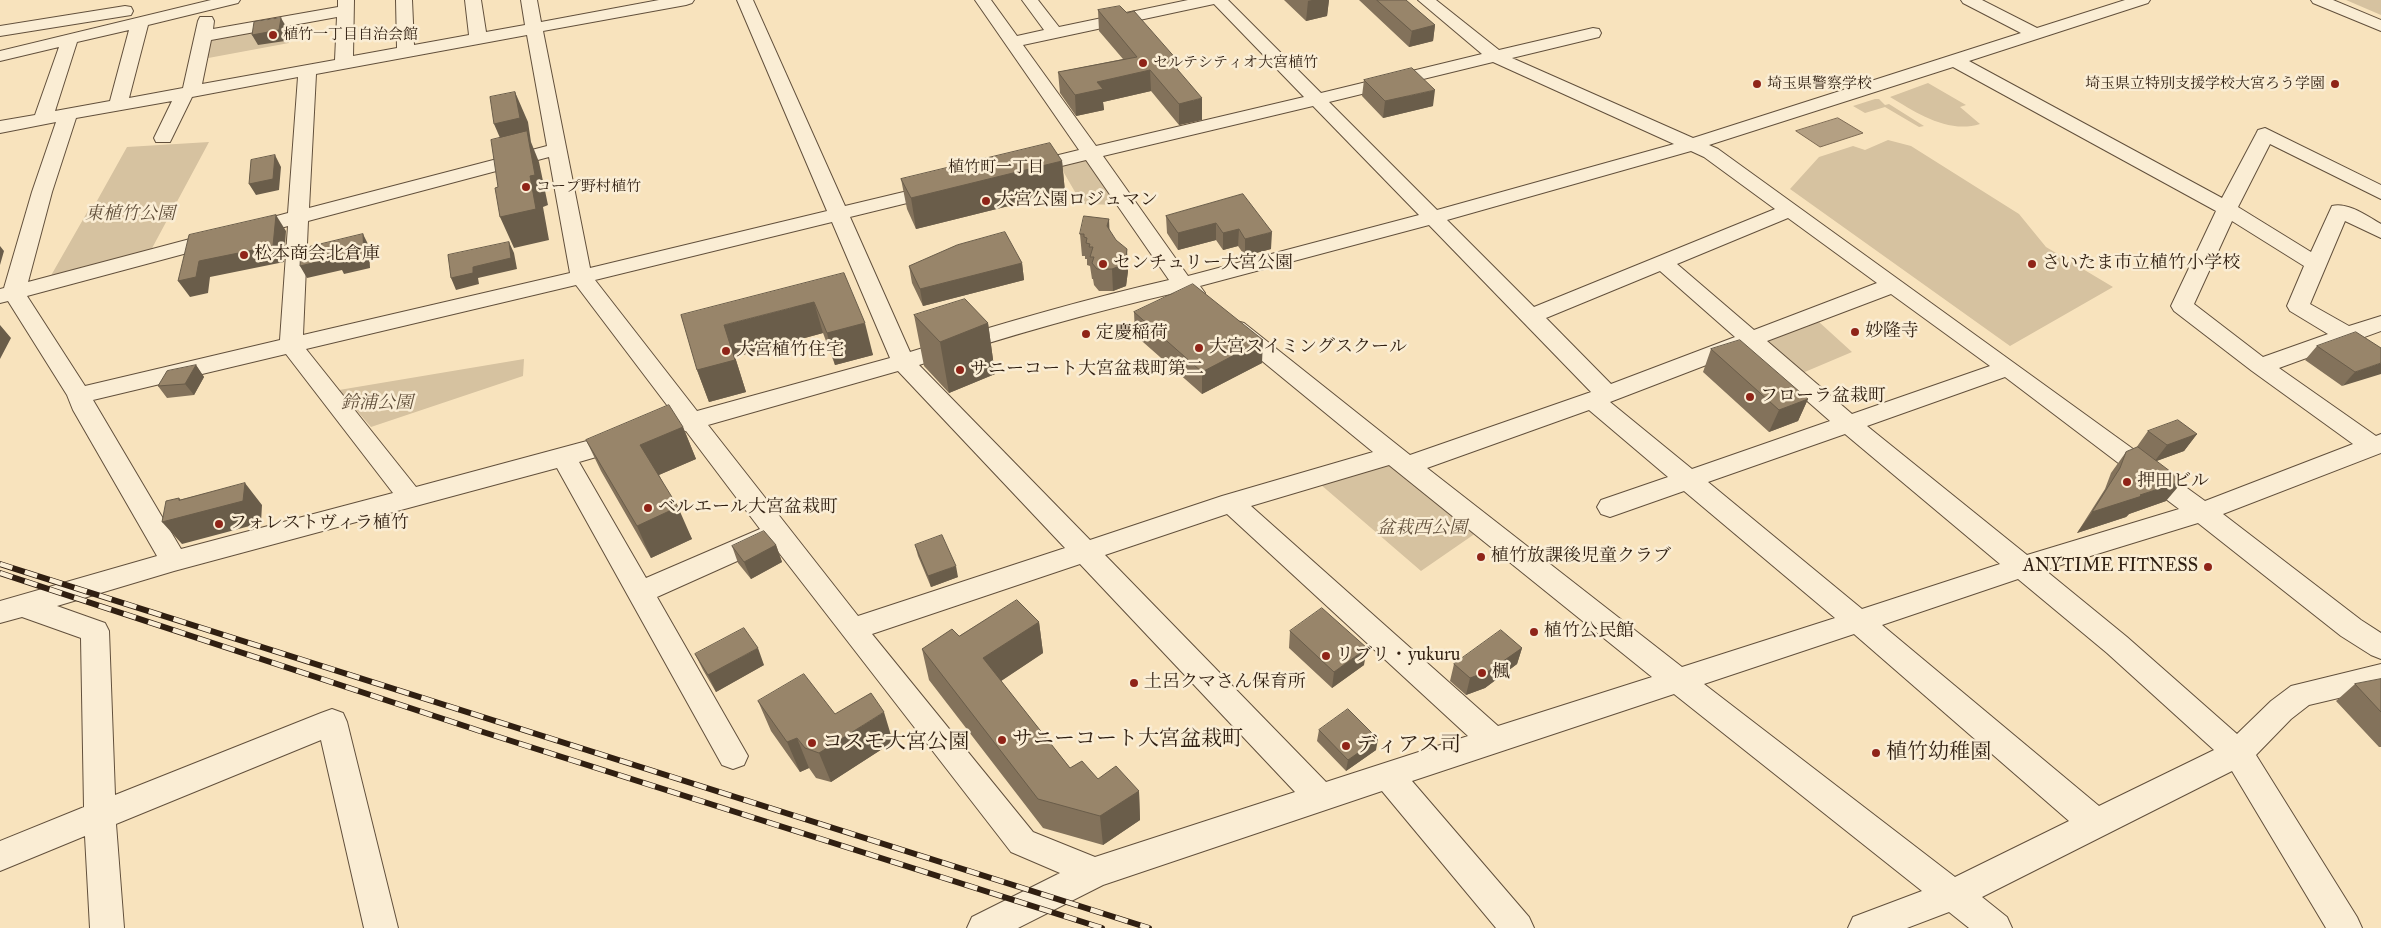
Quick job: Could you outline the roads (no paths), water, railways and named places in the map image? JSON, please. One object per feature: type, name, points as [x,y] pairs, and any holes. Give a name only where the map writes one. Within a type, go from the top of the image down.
[{"type":"street","points":[[0,56],[232,0]]},
{"type":"street","points":[[404,0],[406,52]]},
{"type":"street","points":[[473,0],[478,38]]},
{"type":"street","points":[[529,0],[582,277],[626,337],[852,629],[1022,842],[1095,872]]},
{"type":"street","points":[[0,128],[686,0]]},
{"type":"street","points":[[745,0],[902,362],[1321,798]]},
{"type":"street","points":[[983,0],[1183,284],[1501,542],[1995,928]]},
{"type":"street","points":[[1030,0],[1055,33]]},
{"type":"street","points":[[1012,42],[1211,0]]},
{"type":"street","points":[[1220,0],[1531,316],[1599,397],[1689,481],[2095,822]]},
{"type":"street","points":[[1426,0],[1496,57],[1711,153],[2008,368],[2202,512],[2351,628],[2381,647]]},
{"type":"street","points":[[1969,0],[2035,34]]},
{"type":"street","points":[[12,609],[174,561],[564,456],[902,362],[1051,316],[1344,242],[1694,144],[2142,0]]},
{"type":"street","points":[[2319,0],[2381,26]]},
{"type":"street","points":[[117,28],[127,5]]},
{"type":"street","points":[[0,31],[127,5]]},
{"type":"street","points":[[163,138],[188,92],[210,6]]},
{"type":"street","points":[[203,36],[345,6],[344,64]]},
{"type":"street","points":[[118,105],[140,22]]},
{"type":"street","points":[[1006,173],[1593,33]]},
{"type":"street","points":[[43,120],[70,39]]},
{"type":"street","points":[[1954,60],[2227,209],[2316,264]]},
{"type":"street","points":[[307,70],[291,345],[410,497]]},
{"type":"street","points":[[7,294],[68,115]]},
{"type":"street","points":[[2377,445],[2260,366],[2182,306],[2227,209],[2265,134],[2381,193]]},
{"type":"street","points":[[7,294],[556,149]]},
{"type":"street","points":[[79,394],[582,277],[950,187]]},
{"type":"street","points":[[1531,316],[1661,261],[1790,210]]},
{"type":"street","points":[[2347,335],[2298,306],[2339,210],[2381,232]]},
{"type":"street","points":[[1661,261],[1847,423],[2116,645],[2238,754],[2345,928]]},
{"type":"street","points":[[852,629],[1231,503],[1400,461],[1599,397],[1893,285]]},
{"type":"street","points":[[7,294],[79,394],[85,410],[174,561]]},
{"type":"street","points":[[2260,366],[2381,324]]},
{"type":"street","points":[[1610,507],[1689,481],[1847,423],[2008,368]]},
{"type":"street","points":[[1001,925],[1095,872],[2023,567],[2202,512],[2377,445]]},
{"type":"street","points":[[564,456],[734,756]]},
{"type":"street","points":[[1231,503],[1495,742]]},
{"type":"street","points":[[641,592],[778,532]]},
{"type":"street","points":[[12,609],[94,631],[100,816],[107,928]]},
{"type":"street","points":[[1865,928],[1952,894],[2095,822],[2238,754],[2281,710],[2301,695],[2381,676]]},
{"type":"street","points":[[0,856],[332,722],[381,928]]},
{"type":"street","points":[[1388,776],[1517,928]]},
{"type":"railway","points":[[0,564],[1149,928]]},
{"type":"railway","points":[[0,573],[483,732],[1102,928]]},
{"type":"place","name":"植竹一丁目自治会館","points":[[273,35]]},
{"type":"place","name":"セルテシティオ大宮植竹","points":[[1143,63]]},
{"type":"place","name":"埼玉県警察学校","points":[[1757,84]]},
{"type":"place","name":"埼玉県立特別支援学校大宮ろう学園","points":[[2335,84]]},
{"type":"place","name":"コープ野村植竹","points":[[526,187]]},
{"type":"place","name":"大宮公園ロジュマン","points":[[986,201]]},
{"type":"place","name":"松本商会北倉庫","points":[[244,255]]},
{"type":"place","name":"センチュリー大宮公園","points":[[1103,264]]},
{"type":"place","name":"さいたま市立植竹小学校","points":[[2032,264]]},
{"type":"place","name":"妙隆寺","points":[[1855,332]]},
{"type":"place","name":"定慶稲荷","points":[[1086,334]]},
{"type":"place","name":"大宮スイミングスクール","points":[[1199,348]]},
{"type":"place","name":"大宮植竹住宅","points":[[726,351]]},
{"type":"place","name":"サニーコート大宮盆栽町第二","points":[[960,370]]},
{"type":"place","name":"フローラ盆栽町","points":[[1750,397]]},
{"type":"place","name":"押田ビル","points":[[2127,482]]},
{"type":"place","name":"ベルエール大宮盆栽町","points":[[648,508]]},
{"type":"place","name":"フォレストヴィラ植竹","points":[[219,524]]},
{"type":"place","name":"植竹放課後児童クラブ","points":[[1481,557]]},
{"type":"place","name":"ANYTIME FITNESS","points":[[2208,567]]},
{"type":"place","name":"植竹公民館","points":[[1534,632]]},
{"type":"place","name":"リブリ・yukuru","points":[[1326,656]]},
{"type":"place","name":"楓","points":[[1482,673]]},
{"type":"place","name":"土呂クマさん保育所","points":[[1134,683]]},
{"type":"place","name":"サニーコート大宮盆栽町","points":[[1002,740]]},
{"type":"place","name":"コスモ大宮公園","points":[[812,743]]},
{"type":"place","name":"ディアス司","points":[[1346,746]]},
{"type":"place","name":"植竹幼稚園","points":[[1876,753]]},
{"type":"district","name":"植竹町一丁目","points":[[996,168]]},
{"type":"park label","name":"東植竹公園","points":[[130,215]]},
{"type":"park label","name":"鈴浦公園","points":[[377,404]]},
{"type":"park label","name":"盆栽西公園","points":[[1422,529]]}]
